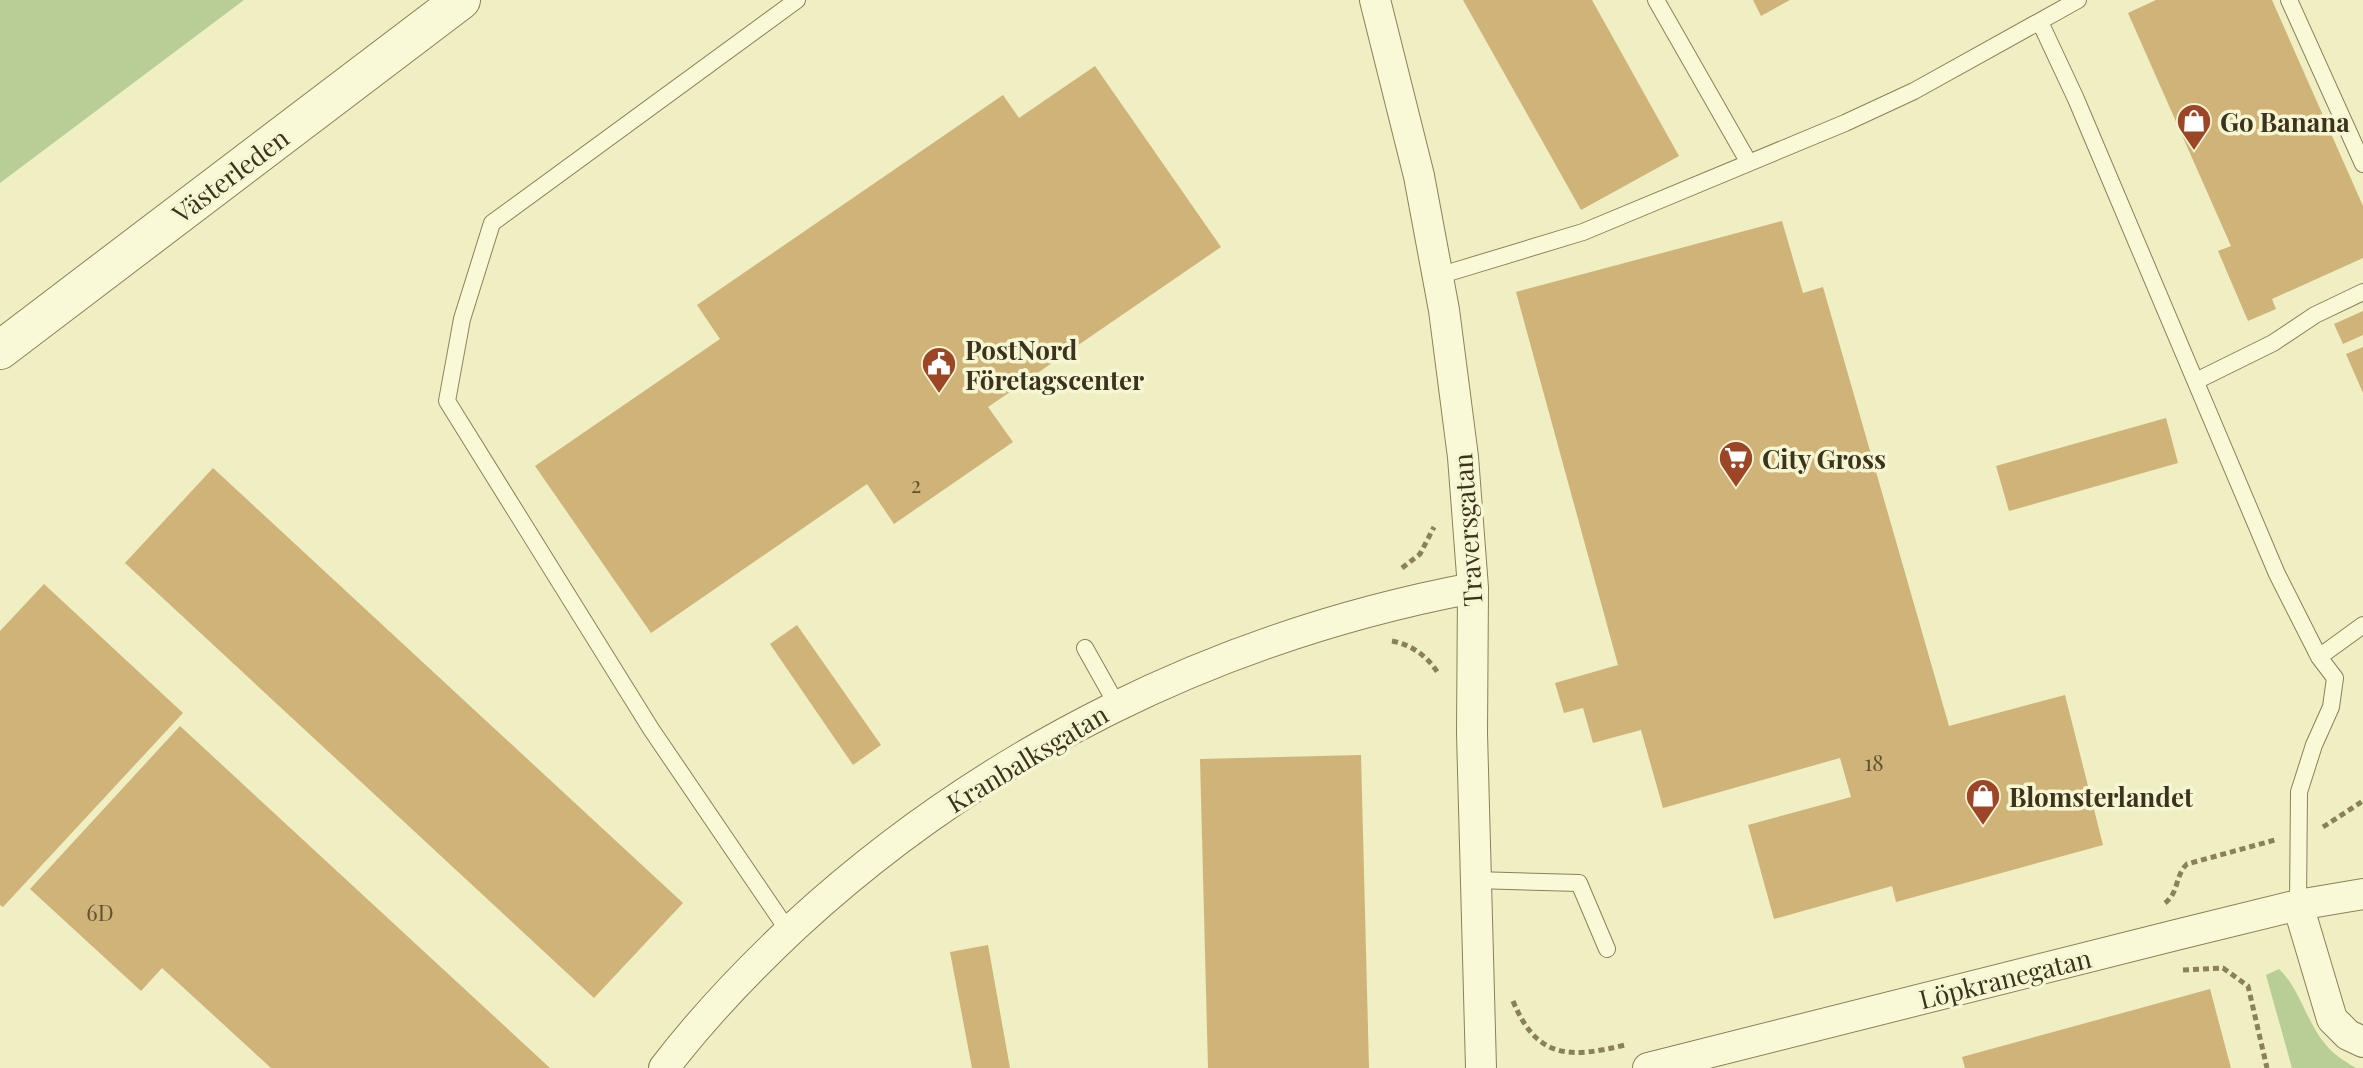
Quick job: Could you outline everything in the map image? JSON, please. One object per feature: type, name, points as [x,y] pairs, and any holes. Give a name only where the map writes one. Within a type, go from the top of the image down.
[{"type":"street","name":"Västerleden","points":[[0,350],[461,0]]},
{"type":"street","name":"Traversgatan","points":[[1375,0],[1419,176],[1438,276],[1463,457],[1473,588],[1475,880],[1481,1068]]},
{"type":"street","name":"Kranbalksgatan","points":[[664,1068],[720,1001],[789,932],[890,845],[955,798],[1023,755],[1117,705],[1241,651],[1317,625],[1395,604],[1473,588]]},
{"type":"street","name":"Löpkranegatan","points":[[1648,1068],[2298,905],[2363,894]]},
{"type":"street","points":[[2298,905],[2332,1019],[2348,1035],[2363,1042]]},
{"type":"lane","points":[[789,932],[651,729],[447,401],[462,319],[492,223],[797,0]]},
{"type":"lane","points":[[1656,0],[1749,163]]},
{"type":"lane","points":[[1438,276],[1583,232],[1749,163],[1914,91],[2078,0]]},
{"type":"lane","points":[[2289,0],[2363,164]]},
{"type":"lane","points":[[2040,22],[2076,99],[2277,574],[2319,657],[2335,678],[2331,707],[2314,745],[2299,792],[2298,905]]},
{"type":"lane","points":[[2196,381],[2273,343],[2315,315],[2363,292]]},
{"type":"lane","points":[[2319,657],[2363,625]]},
{"type":"lane","points":[[1085,648],[1117,705]]},
{"type":"lane","points":[[1475,880],[1579,883],[1607,949]]},
{"type":"path","points":[[1382,638],[1404,644],[1390,578],[1420,554],[1432,536],[1435,524]]},
{"type":"path","points":[[2152,906],[2171,898],[2180,870],[2187,864],[2327,826],[2363,801]]},
{"type":"path","points":[[2190,969],[2223,968],[2248,986],[2267,1068]]},
{"type":"path","points":[[1477,976],[1508,978],[1522,1021],[1533,1035],[1549,1047],[1586,1054],[1631,1043]]},
{"type":"green space","points":[[0,0],[244,0],[0,183]]},
{"type":"green space","points":[[2279,969],[2293,986],[2326,1045],[2356,1068],[2292,1068],[2266,975]]},
{"type":"building","points":[[1463,0],[1592,0],[1679,156],[1581,210]]},
{"type":"building","points":[[1753,0],[1790,0],[1761,16]]},
{"type":"building","points":[[2156,0],[2272,0],[2363,206],[2363,258],[2272,299],[2276,309],[2248,321],[2218,251],[2231,246],[2128,13]]},
{"type":"building","points":[[1095,66],[1221,247],[988,407],[1013,442],[894,524],[867,484],[651,633],[535,466],[720,339],[697,305],[1003,95],[1019,118]]},
{"type":"building","points":[[1782,221],[1803,293],[1823,287],[1949,726],[2065,695],[2103,845],[1896,902],[1892,886],[1774,919],[1748,825],[1851,797],[1840,758],[1663,808],[1641,730],[1593,743],[1583,708],[1564,713],[1555,683],[1618,665],[1516,292]]},
{"type":"building","points":[[2363,311],[2363,335],[2343,344],[2334,324]]},
{"type":"building","points":[[2363,347],[2363,393],[2346,354]]},
{"type":"building","points":[[2166,418],[2178,463],[2009,511],[1996,466]]},
{"type":"building","points":[[213,468],[683,903],[594,998],[125,563]]},
{"type":"building","points":[[44,584],[183,713],[3,907],[0,905],[0,631]]},
{"type":"building","points":[[797,625],[881,745],[853,765],[770,644]]},
{"type":"building","points":[[180,726],[550,1068],[271,1068],[162,968],[141,991],[30,889]]},
{"type":"building","points":[[1361,755],[1369,1068],[1208,1068],[1200,759]]},
{"type":"building","points":[[988,945],[1010,1068],[972,1068],[950,952]]},
{"type":"building","points":[[2210,989],[2231,1068],[1965,1068],[1962,1057]]},
{"type":"place","name":"Go Banana","points":[[2194,152]]},
{"type":"place","name":"PostNord Företagscenter","points":[[939,395]]},
{"type":"place","name":"City Gross","points":[[1736,489]]},
{"type":"place","name":"Blomsterlandet","points":[[1983,827]]}]
